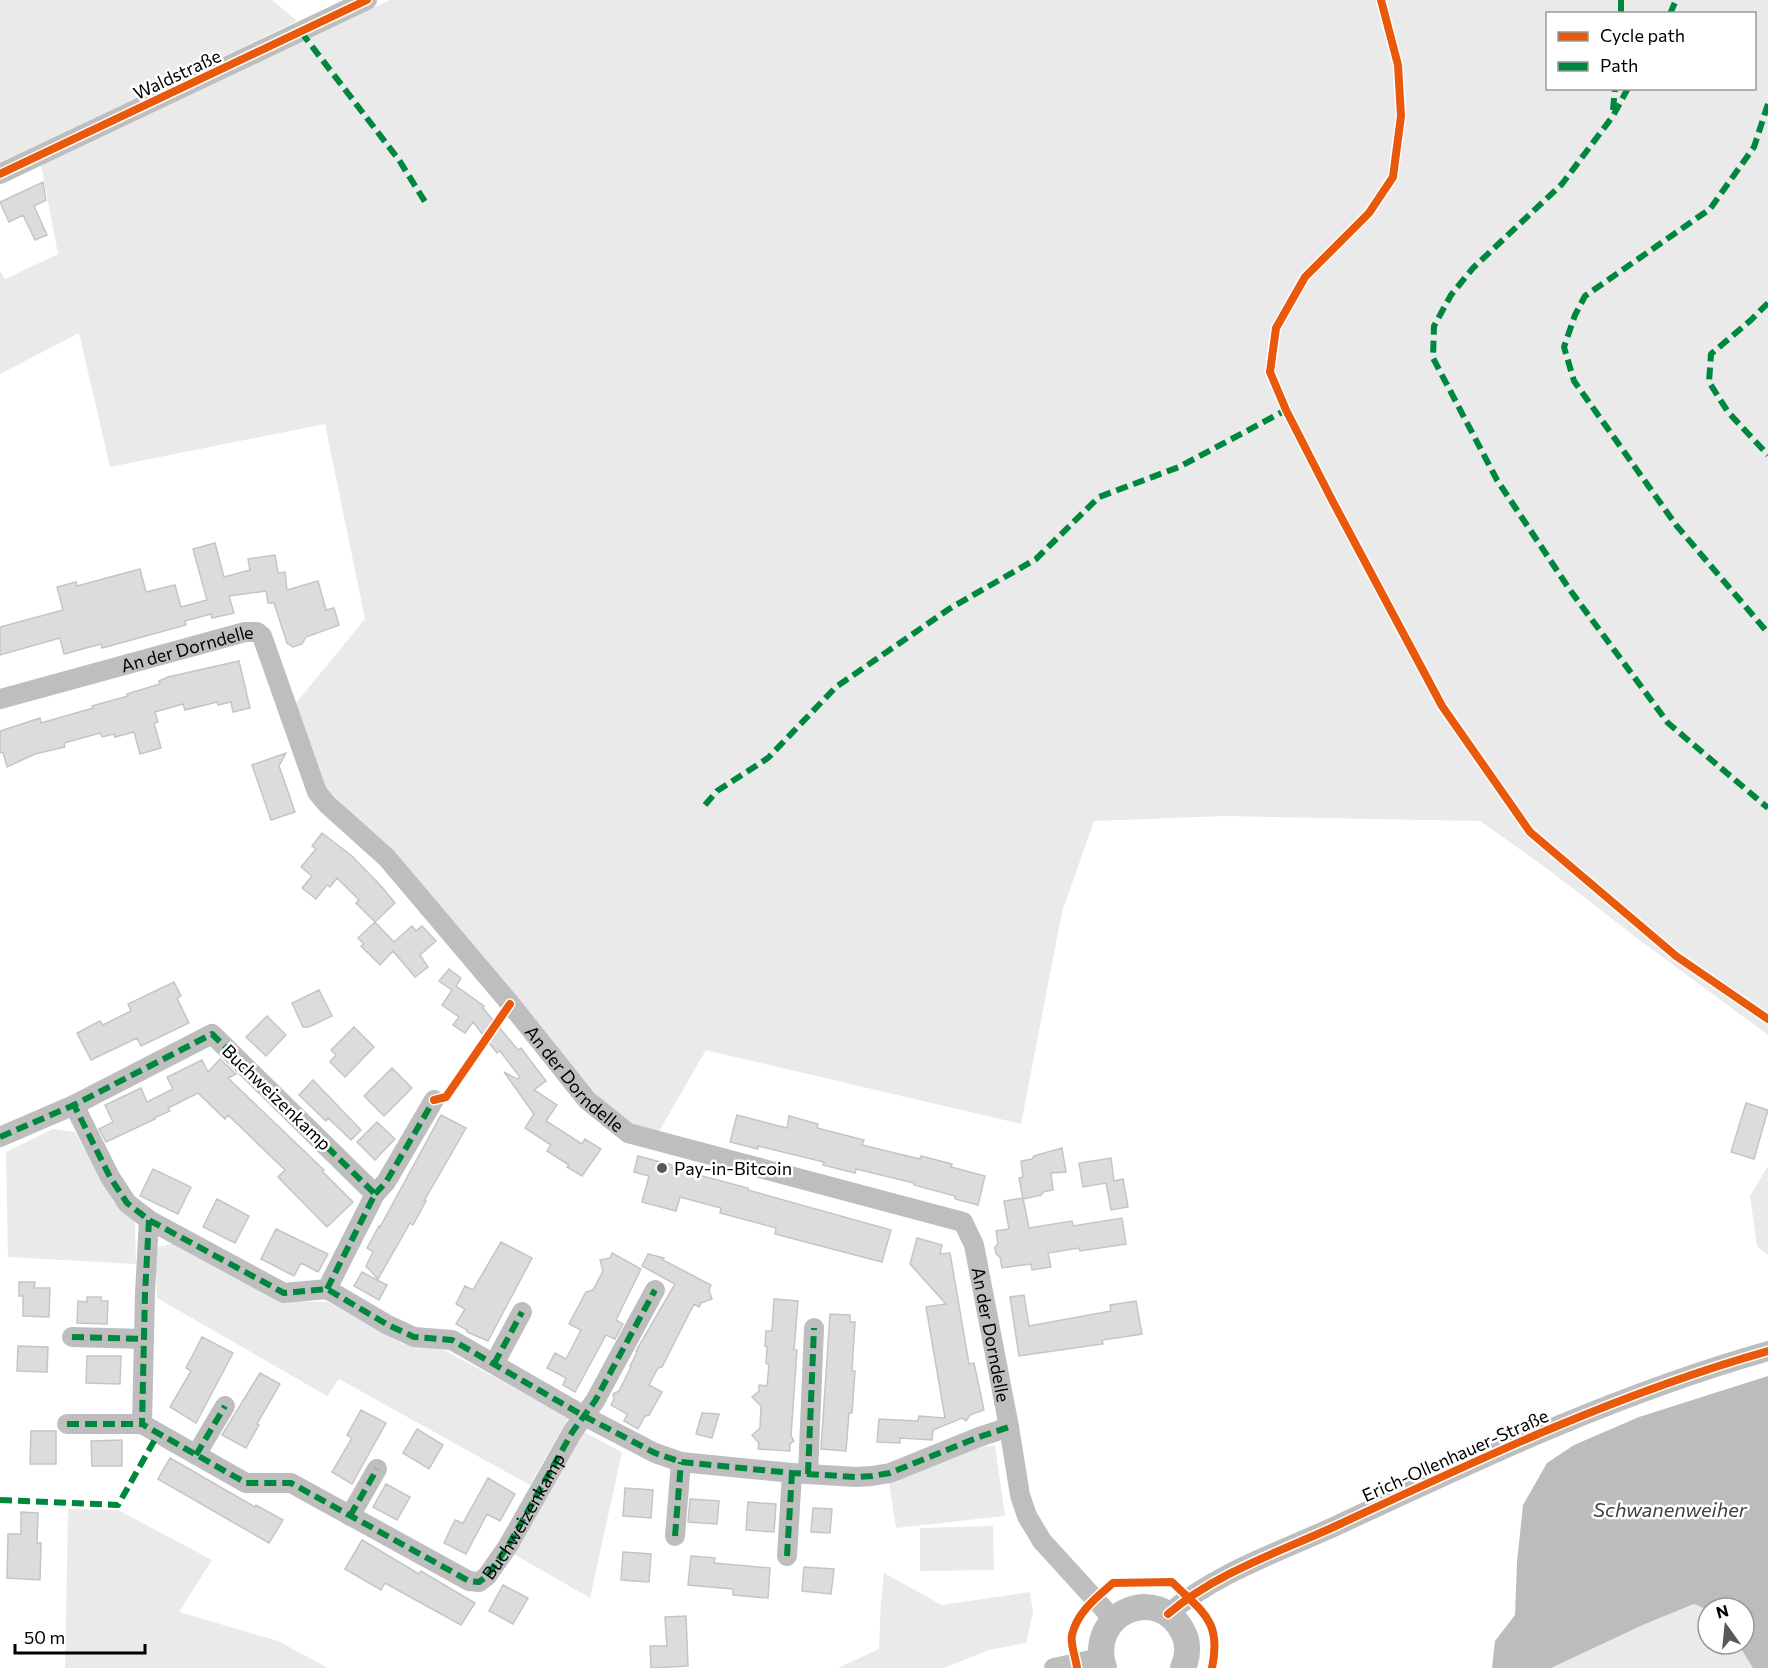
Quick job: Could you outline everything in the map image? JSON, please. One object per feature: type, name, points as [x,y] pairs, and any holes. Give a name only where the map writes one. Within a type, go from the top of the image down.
[{"type":"main road","points":[[1102,1663],[1100,1643],[1105,1630],[1113,1619],[1126,1611],[1140,1607],[1155,1608],[1168,1614],[1178,1623],[1184,1635],[1190,1666]]},
{"type":"street","name":"Waldstraße","points":[[0,174],[367,0]]},
{"type":"street","name":"An der Dorndelle","points":[[0,699],[245,632],[257,632],[265,641],[317,792],[327,804],[387,858],[510,1004],[587,1100],[628,1133],[963,1222],[974,1245],[1020,1495],[1027,1516],[1042,1541],[1113,1619]]},
{"type":"street","name":"Buchweizenkamp","points":[[0,1137],[74,1105],[212,1034],[375,1194]]},
{"type":"street","points":[[327,1289],[375,1194],[386,1182],[434,1100]]},
{"type":"street","points":[[74,1105],[110,1177],[127,1203],[149,1220],[284,1293],[327,1289],[388,1325],[414,1337],[452,1340],[584,1416],[655,1453],[681,1462],[856,1477],[890,1473],[1009,1427]]},
{"type":"street","points":[[142,1424],[149,1220]]},
{"type":"street","name":"Buchweizenkamp","points":[[67,1424],[142,1424],[246,1483],[291,1483],[469,1581],[479,1582],[487,1576],[508,1546],[573,1431],[596,1401],[655,1290]]},
{"type":"street","points":[[494,1364],[522,1312]]},
{"type":"street","points":[[787,1556],[800,1474],[814,1328]]},
{"type":"street","points":[[72,1337],[144,1339]]},
{"type":"street","name":"Erich-Ollenhauer-Straße","points":[[1168,1614],[1188,1597],[1236,1571],[1502,1449],[1676,1380],[1768,1351]]},
{"type":"street","points":[[196,1455],[225,1406]]},
{"type":"street","points":[[675,1536],[681,1462]]},
{"type":"street","points":[[350,1516],[377,1469]]},
{"type":"street","points":[[1054,1668],[1102,1663]]},
{"type":"shaded area","points":[[0,0],[272,0],[297,21],[0,164]]},
{"type":"shaded area","points":[[390,0],[1768,0],[1768,1035],[1549,870],[1480,821],[1225,816],[1094,821],[1062,912],[1021,1124],[706,1050],[654,1140],[587,1100],[401,864],[322,783],[296,703],[365,619],[325,424],[110,467],[79,333],[0,374],[0,271],[5,279],[58,254],[41,165]]},
{"type":"shaded area","points":[[53,1129],[75,1132],[114,1203],[135,1222],[136,1264],[8,1257],[6,1152]]},
{"type":"shaded area","points":[[1768,1166],[1768,1255],[1757,1246],[1750,1196]]},
{"type":"shaded area","points":[[174,1243],[286,1301],[328,1302],[403,1344],[444,1350],[569,1417],[530,1485],[339,1379],[327,1396],[157,1298],[155,1248]]},
{"type":"shaded area","points":[[584,1432],[622,1452],[590,1598],[512,1553]]},
{"type":"shaded area","points":[[995,1445],[1005,1516],[896,1528],[889,1482],[981,1447]]},
{"type":"shaded area","points":[[68,1509],[118,1510],[212,1560],[179,1612],[278,1641],[328,1668],[65,1668]]},
{"type":"shaded area","points":[[993,1526],[994,1570],[920,1571],[920,1528]]},
{"type":"shaded area","points":[[884,1573],[942,1605],[1030,1592],[1033,1613],[1026,1643],[989,1650],[944,1668],[838,1668],[879,1649]]},
{"type":"shaded area","points":[[1694,1604],[1696,1605],[1696,1656],[1746,1656],[1753,1668],[1551,1668]]},
{"type":"water","name":"Schwanenweiher","points":[[1768,1376],[1768,1668],[1753,1668],[1746,1656],[1756,1656],[1756,1596],[1696,1596],[1696,1605],[1645,1624],[1551,1668],[1492,1668],[1495,1641],[1515,1615],[1517,1562],[1523,1505],[1547,1463],[1574,1445],[1639,1417]]},
{"type":"building","points":[[43,182],[46,200],[34,206],[47,235],[35,240],[23,215],[9,222],[0,202]]},
{"type":"building","points":[[215,543],[224,577],[250,570],[248,559],[275,555],[278,573],[285,572],[287,590],[318,581],[326,610],[334,608],[339,625],[306,637],[302,644],[293,647],[287,643],[274,603],[268,603],[266,591],[229,596],[234,613],[212,618],[211,614],[185,621],[186,625],[102,648],[101,644],[64,654],[60,638],[0,655],[0,627],[63,610],[57,587],[76,582],[77,586],[140,569],[146,592],[175,585],[181,607],[207,600],[193,549]]},
{"type":"building","points":[[239,661],[250,708],[233,712],[231,702],[218,705],[217,702],[185,710],[183,704],[155,712],[158,722],[154,723],[161,748],[140,754],[134,732],[115,737],[114,734],[102,737],[100,733],[64,743],[65,747],[35,754],[7,767],[3,752],[0,753],[0,731],[40,718],[41,723],[93,708],[92,706],[160,684],[159,681],[168,677]]},
{"type":"building","points":[[286,753],[279,766],[295,812],[271,820],[252,765]]},
{"type":"building","points":[[322,833],[352,856],[395,903],[375,922],[356,903],[359,900],[337,878],[330,887],[327,885],[316,899],[302,888],[312,876],[301,867],[316,849],[312,846]]},
{"type":"building","points":[[375,922],[394,942],[412,926],[416,931],[422,926],[436,941],[420,955],[428,967],[415,977],[393,951],[380,965],[361,946],[364,944],[358,938]]},
{"type":"building","points":[[449,969],[461,978],[456,986],[484,1006],[483,1008],[518,1050],[521,1048],[546,1081],[534,1090],[557,1105],[546,1121],[582,1144],[585,1139],[601,1149],[582,1176],[547,1151],[551,1145],[525,1128],[534,1114],[504,1072],[517,1079],[520,1077],[500,1051],[497,1053],[473,1022],[465,1033],[453,1025],[459,1017],[442,1005],[452,990],[439,981]]},
{"type":"building","points":[[174,982],[181,996],[177,998],[189,1023],[141,1046],[137,1038],[91,1060],[77,1033],[100,1021],[103,1025],[131,1011],[128,1004]]},
{"type":"building","points":[[319,990],[332,1016],[309,1027],[303,1027],[292,1003]]},
{"type":"building","points":[[267,1016],[286,1035],[266,1056],[246,1037]]},
{"type":"building","points":[[354,1027],[374,1047],[345,1077],[330,1062],[336,1055],[331,1050]]},
{"type":"building","points":[[220,1059],[236,1074],[228,1078],[324,1170],[322,1171],[353,1202],[327,1227],[278,1177],[285,1170],[228,1115],[225,1119],[198,1093],[168,1108],[170,1111],[155,1119],[106,1142],[99,1129],[113,1122],[105,1105],[141,1088],[147,1102],[173,1089],[167,1077],[202,1060],[208,1072]]},
{"type":"building","points":[[392,1068],[412,1088],[384,1116],[364,1096]]},
{"type":"building","points":[[313,1080],[361,1130],[351,1140],[328,1118],[326,1121],[299,1095]]},
{"type":"building","points":[[1746,1103],[1768,1110],[1754,1159],[1731,1152]]},
{"type":"building","points":[[441,1115],[466,1128],[424,1201],[426,1201],[413,1225],[410,1223],[378,1279],[366,1266],[373,1252],[367,1248]]},
{"type":"building","points":[[737,1115],[787,1128],[789,1116],[818,1124],[817,1128],[864,1140],[862,1145],[920,1159],[921,1156],[985,1176],[978,1205],[914,1185],[914,1183],[856,1169],[855,1173],[823,1165],[824,1162],[758,1146],[758,1149],[730,1142]]},
{"type":"building","points":[[377,1122],[395,1139],[375,1160],[357,1142]]},
{"type":"building","points":[[1062,1148],[1066,1172],[1051,1173],[1053,1190],[1023,1199],[1019,1178],[1023,1177],[1021,1161]]},
{"type":"building","points":[[638,1156],[672,1165],[672,1168],[891,1230],[882,1262],[775,1234],[776,1228],[720,1213],[721,1208],[680,1197],[676,1211],[642,1202],[649,1176],[634,1172]]},
{"type":"building","points":[[1111,1158],[1114,1181],[1123,1179],[1128,1207],[1111,1210],[1106,1183],[1083,1187],[1079,1163]]},
{"type":"building","points":[[153,1169],[191,1187],[178,1214],[140,1196]]},
{"type":"building","points":[[1023,1198],[1029,1228],[1072,1221],[1073,1226],[1122,1218],[1126,1244],[1048,1253],[1051,1267],[1032,1270],[1031,1264],[1002,1268],[995,1247],[998,1244],[996,1231],[1009,1229],[1004,1201]]},
{"type":"building","points":[[217,1199],[249,1216],[235,1243],[203,1227]]},
{"type":"building","points":[[276,1229],[328,1254],[318,1272],[301,1263],[294,1276],[261,1259]]},
{"type":"building","points":[[917,1238],[942,1245],[940,1254],[950,1253],[969,1364],[974,1363],[984,1410],[970,1415],[966,1421],[962,1418],[933,1430],[932,1440],[900,1438],[900,1443],[877,1442],[879,1419],[918,1421],[919,1416],[945,1418],[926,1307],[946,1304],[910,1264]]},
{"type":"building","points":[[501,1242],[532,1258],[488,1341],[467,1332],[456,1324],[465,1309],[456,1304],[465,1286],[473,1290]]},
{"type":"building","points":[[612,1253],[641,1269],[616,1320],[623,1324],[615,1339],[606,1335],[575,1392],[563,1385],[566,1378],[547,1368],[555,1353],[566,1359],[581,1330],[569,1324],[586,1292],[593,1290],[603,1271],[600,1260],[610,1258]]},
{"type":"building","points":[[648,1254],[664,1258],[663,1260],[711,1285],[709,1290],[712,1299],[701,1303],[699,1307],[694,1304],[662,1367],[658,1368],[649,1385],[662,1392],[638,1429],[624,1421],[627,1414],[611,1405],[614,1399],[613,1394],[619,1391],[636,1351],[675,1284],[642,1266]]},
{"type":"building","points":[[362,1272],[387,1285],[379,1300],[354,1286]]},
{"type":"building","points":[[19,1282],[35,1282],[34,1288],[50,1288],[49,1317],[23,1316],[23,1296],[19,1296]]},
{"type":"building","points":[[1024,1295],[1029,1326],[1111,1311],[1110,1305],[1136,1301],[1142,1334],[1102,1340],[1103,1344],[1019,1356],[1010,1297]]},
{"type":"building","points":[[87,1297],[101,1297],[101,1301],[108,1301],[107,1324],[77,1323],[78,1301],[87,1302]]},
{"type":"building","points":[[774,1299],[798,1301],[791,1436],[794,1441],[790,1444],[790,1451],[758,1449],[759,1443],[752,1435],[760,1428],[761,1406],[752,1397],[759,1391],[759,1385],[767,1386],[769,1365],[766,1363],[766,1331],[772,1331]]},
{"type":"building","points":[[830,1314],[850,1315],[850,1322],[855,1322],[852,1371],[855,1371],[846,1451],[821,1449]]},
{"type":"building","points":[[202,1337],[233,1353],[196,1423],[170,1407],[191,1371],[186,1368]]},
{"type":"building","points":[[18,1346],[48,1347],[47,1372],[17,1371]]},
{"type":"building","points":[[87,1356],[121,1356],[120,1384],[86,1383]]},
{"type":"building","points":[[260,1373],[280,1384],[246,1448],[222,1435]]},
{"type":"building","points":[[361,1410],[386,1423],[352,1484],[332,1472],[352,1438],[347,1435]]},
{"type":"building","points":[[702,1413],[719,1414],[712,1438],[696,1434]]},
{"type":"building","points":[[417,1429],[443,1445],[429,1469],[403,1453]]},
{"type":"building","points":[[31,1431],[56,1431],[56,1464],[30,1464]]},
{"type":"building","points":[[122,1440],[122,1466],[92,1466],[91,1441]]},
{"type":"building","points":[[170,1458],[255,1507],[256,1505],[283,1520],[269,1543],[158,1479]]},
{"type":"building","points":[[488,1478],[515,1494],[500,1521],[487,1514],[466,1554],[444,1543],[455,1520],[463,1523]]},
{"type":"building","points":[[386,1484],[410,1497],[397,1520],[373,1507]]},
{"type":"building","points":[[625,1488],[653,1490],[651,1518],[623,1516]]},
{"type":"building","points":[[690,1499],[719,1501],[717,1524],[688,1522]]},
{"type":"building","points":[[748,1502],[776,1504],[774,1532],[746,1530]]},
{"type":"building","points":[[813,1508],[832,1509],[830,1533],[811,1532]]},
{"type":"building","points":[[21,1512],[38,1513],[37,1543],[41,1543],[40,1580],[7,1578],[8,1534],[21,1534]]},
{"type":"building","points":[[362,1540],[419,1574],[421,1571],[475,1603],[461,1625],[385,1583],[381,1590],[345,1569]]},
{"type":"building","points":[[623,1552],[651,1554],[649,1582],[621,1580]]},
{"type":"building","points":[[691,1556],[715,1558],[714,1563],[770,1568],[768,1598],[733,1595],[733,1589],[688,1585]]},
{"type":"building","points":[[804,1567],[834,1569],[831,1594],[802,1591]]},
{"type":"building","points":[[503,1585],[528,1598],[513,1624],[489,1611]]},
{"type":"building","points":[[686,1616],[688,1666],[651,1668],[650,1646],[667,1646],[665,1617]]},
{"type":"marked path","points":[[1621,0],[1621,12]]},
{"type":"marked path","points":[[1671,12],[1676,0]]},
{"type":"marked path","points":[[301,32],[399,160],[427,205]]},
{"type":"marked path","points":[[1613,110],[1615,90]]},
{"type":"marked path","points":[[1627,90],[1613,116],[1562,184],[1473,268],[1451,295],[1434,326],[1433,358],[1497,480],[1570,590],[1668,723],[1768,808]]},
{"type":"marked path","points":[[1768,104],[1754,147],[1710,209],[1585,296],[1575,315],[1564,347],[1574,381],[1676,525],[1768,633]]},
{"type":"marked path","points":[[1768,303],[1711,354],[1709,382],[1728,412],[1768,455]]},
{"type":"marked path","points":[[705,805],[717,791],[768,758],[836,687],[949,609],[1036,559],[1099,497],[1179,467],[1286,410]]},
{"type":"marked path","points":[[327,1289],[375,1194],[212,1034],[74,1105],[110,1177],[127,1203],[149,1220],[284,1293],[327,1289],[388,1325],[414,1337],[452,1340],[584,1416],[655,1453],[681,1462],[792,1473],[872,1476],[890,1473],[1009,1427]]},
{"type":"marked path","points":[[375,1194],[386,1182],[434,1100],[439,1099]]},
{"type":"marked path","points":[[0,1137],[74,1105]]},
{"type":"marked path","points":[[149,1220],[142,1424],[246,1483],[291,1483],[469,1581],[479,1582],[487,1576],[508,1546],[573,1431],[595,1401],[655,1290]]},
{"type":"marked path","points":[[494,1364],[522,1312]]},
{"type":"marked path","points":[[808,1474],[814,1328]]},
{"type":"marked path","points":[[72,1337],[144,1339]]},
{"type":"marked path","points":[[196,1455],[225,1406]]},
{"type":"marked path","points":[[67,1424],[142,1424]]},
{"type":"marked path","points":[[0,1500],[118,1505],[158,1434]]},
{"type":"marked path","points":[[675,1536],[681,1462]]},
{"type":"marked path","points":[[350,1516],[377,1469]]},
{"type":"marked path","points":[[787,1556],[792,1473]]},
{"type":"cycle path","points":[[0,174],[367,0]]},
{"type":"cycle path","points":[[1381,0],[1398,65],[1401,116],[1393,177],[1369,213],[1305,277],[1276,328],[1270,372],[1286,410],[1333,502],[1442,706],[1530,832],[1676,956],[1768,1019]]},
{"type":"cycle path","points":[[434,1100],[446,1097],[510,1004]]},
{"type":"cycle path","points":[[1168,1614],[1207,1586],[1251,1563],[1497,1452],[1604,1407],[1768,1351]]},
{"type":"cycle path","points":[[1077,1668],[1072,1635],[1078,1619],[1088,1606],[1113,1583],[1172,1582],[1207,1618],[1212,1628],[1214,1639],[1212,1668]]},
{"type":"place","name":"Pay-in-Bitcoin","points":[[662,1168]]}]
